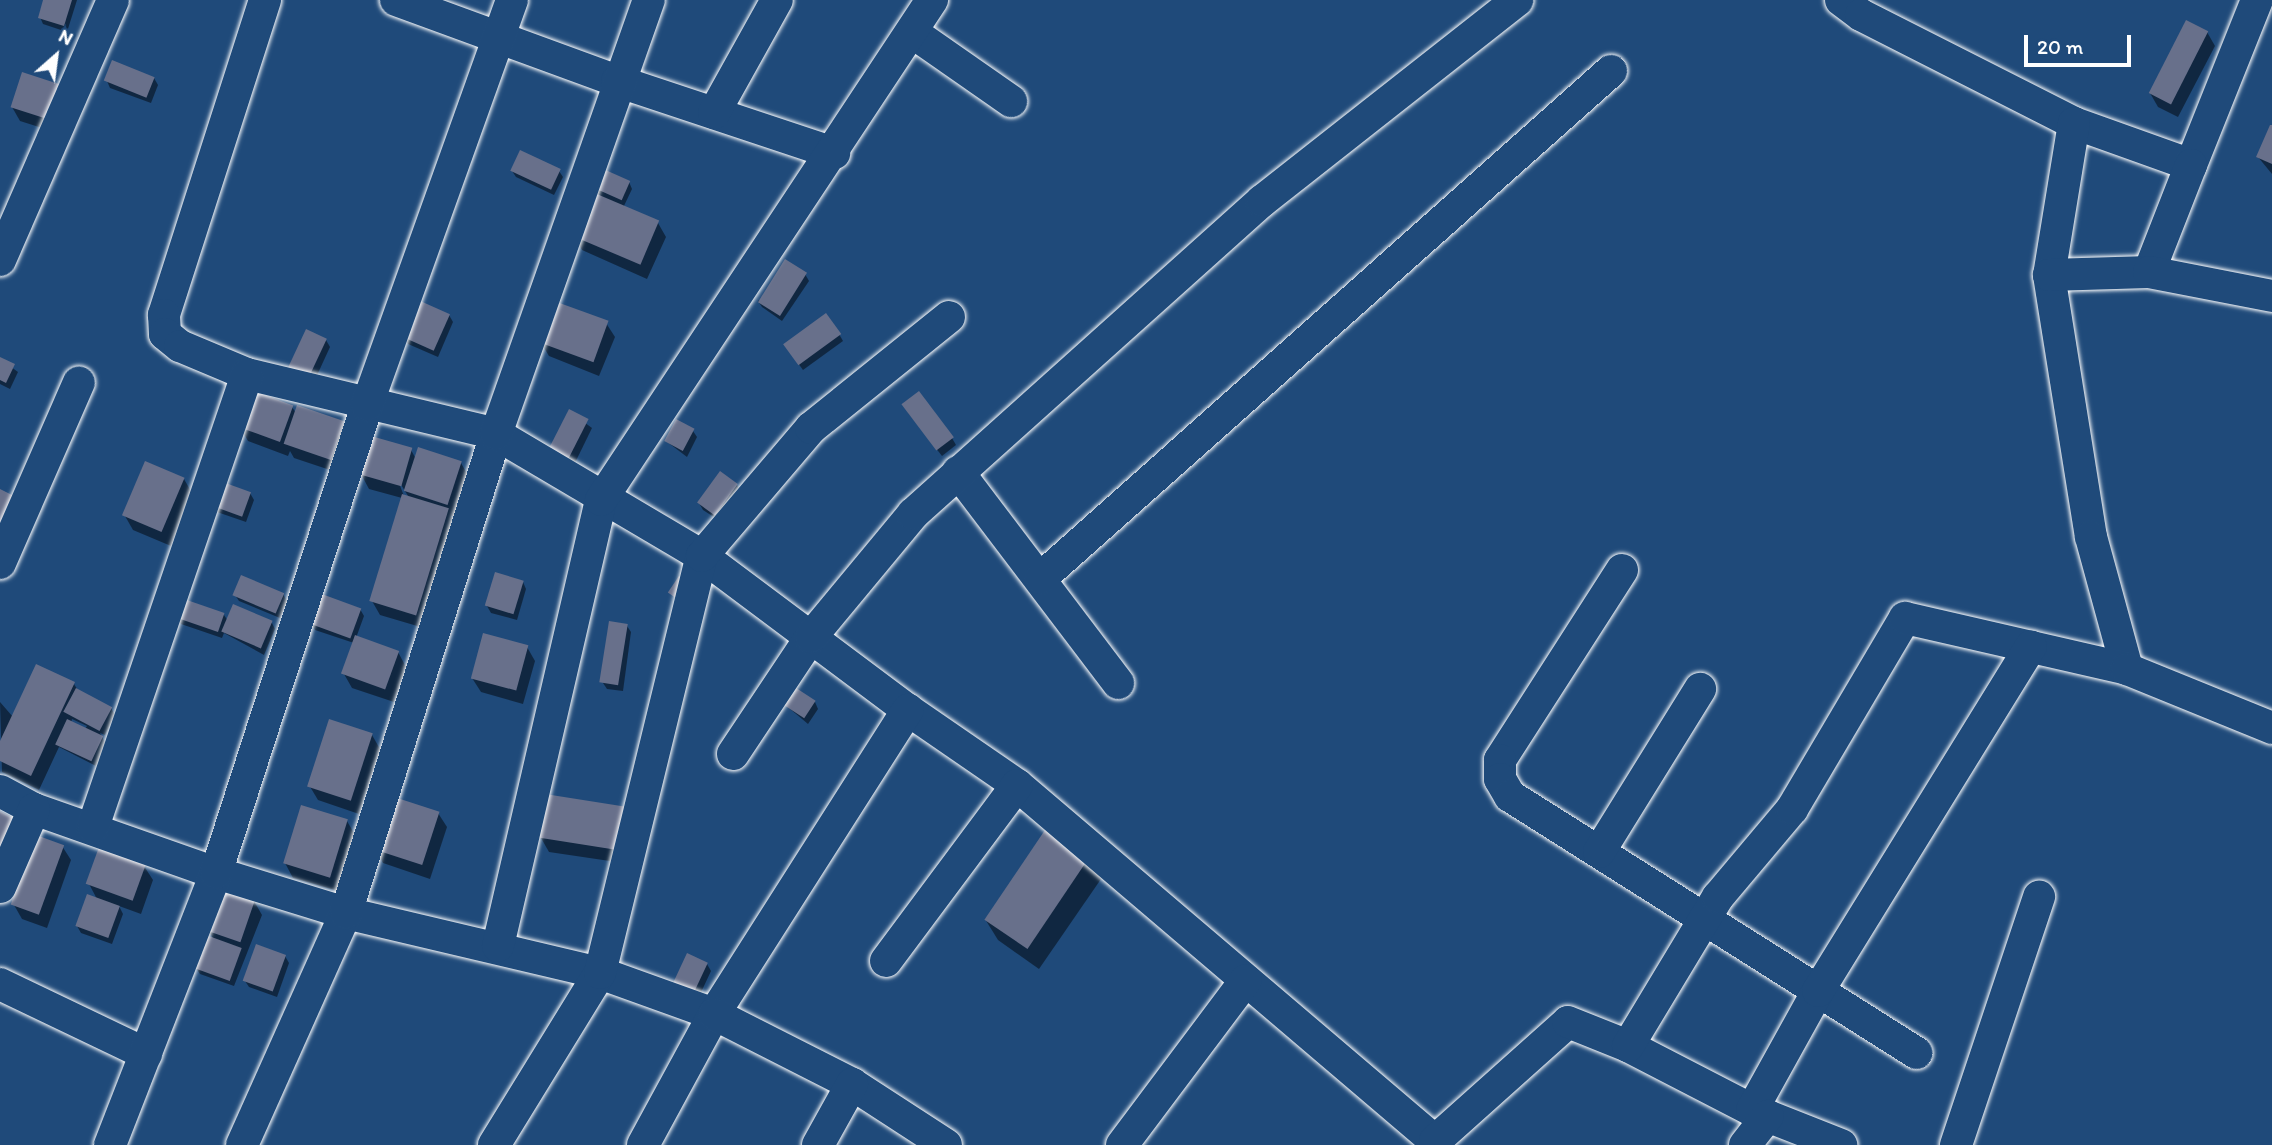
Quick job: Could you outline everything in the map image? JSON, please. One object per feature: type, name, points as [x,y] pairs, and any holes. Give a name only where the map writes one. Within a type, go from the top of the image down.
[{"type":"street","points":[[0,260],[113,0]]},
{"type":"street","points":[[265,0],[164,315],[165,334],[180,346],[247,374],[496,434],[601,500],[702,556],[908,710],[1017,785],[1434,1143],[1568,1022],[1628,1046],[1760,1113],[1841,1145]]},
{"type":"street","points":[[396,0],[500,35],[617,81],[834,153]]},
{"type":"street","points":[[110,1145],[216,873],[367,405],[512,0]]},
{"type":"street","points":[[242,1145],[346,913],[496,434],[617,81],[649,0]]},
{"type":"street","points":[[714,113],[777,0]]},
{"type":"street","points":[[498,946],[601,500],[834,153],[932,0]]},
{"type":"street","points":[[733,754],[811,637],[913,514],[1262,201],[1517,0]]},
{"type":"street","points":[[1840,0],[2074,123],[2190,165]]},
{"type":"street","points":[[2149,272],[2258,0]]},
{"type":"street","points":[[912,32],[1011,102]]},
{"type":"street","points":[[1041,578],[1611,71]]},
{"type":"street","points":[[2074,123],[2049,275],[2091,537],[2127,669]]},
{"type":"street","points":[[2049,275],[2149,272],[2272,296]]},
{"type":"street","points":[[494,1145],[600,973],[702,556],[811,428],[949,317]]},
{"type":"street","points":[[93,827],[247,374]]},
{"type":"street","points":[[0,564],[79,382]]},
{"type":"street","points":[[958,471],[1118,683]]},
{"type":"street","points":[[1622,570],[1500,760],[1500,779],[1510,796],[1916,1053]]},
{"type":"street","points":[[1628,1046],[1704,920],[1792,809],[1905,618],[2127,669],[2272,728]]},
{"type":"street","points":[[1745,1145],[1818,991],[2031,646]]},
{"type":"street","points":[[1599,852],[1700,689]]},
{"type":"street","points":[[643,1145],[715,1014],[908,710]]},
{"type":"street","points":[[886,961],[1017,785]]},
{"type":"street","points":[[0,791],[34,809],[93,827],[216,873],[346,913],[498,946],[600,973],[715,1014],[852,1084],[946,1145]]},
{"type":"street","points":[[0,887],[34,809]]},
{"type":"street","points":[[1956,1145],[2039,897]]},
{"type":"street","points":[[1122,1145],[1246,980]]},
{"type":"street","points":[[0,984],[146,1054]]},
{"type":"street","points":[[818,1145],[852,1084]]},
{"type":"building","points":[[43,0],[72,0],[64,26],[38,18]]},
{"type":"building","points":[[2186,20],[2208,31],[2171,104],[2149,93]]},
{"type":"building","points":[[112,60],[155,77],[146,98],[104,80]]},
{"type":"building","points":[[22,72],[61,85],[50,120],[11,107]]},
{"type":"building","points":[[2272,125],[2272,164],[2256,157]]},
{"type":"building","points":[[520,150],[561,169],[551,190],[510,171]]},
{"type":"building","points":[[601,168],[630,181],[622,200],[592,187]]},
{"type":"building","points":[[592,192],[659,221],[640,265],[573,236]]},
{"type":"building","points":[[785,259],[807,273],[780,316],[758,302]]},
{"type":"building","points":[[418,300],[450,314],[434,351],[402,337]]},
{"type":"building","points":[[554,301],[609,321],[593,362],[539,342]]},
{"type":"building","points":[[826,313],[841,334],[798,365],[783,344]]},
{"type":"building","points":[[306,329],[327,339],[308,379],[287,369]]},
{"type":"building","points":[[0,357],[15,364],[6,383],[0,380]]},
{"type":"building","points":[[251,390],[293,405],[280,442],[238,427]]},
{"type":"building","points":[[919,391],[954,437],[936,451],[901,404]]},
{"type":"building","points":[[297,405],[344,421],[331,460],[284,444]]},
{"type":"building","points":[[569,409],[589,419],[565,464],[546,454]]},
{"type":"building","points":[[676,419],[695,429],[683,451],[664,441]]},
{"type":"building","points":[[371,436],[412,448],[401,486],[360,474]]},
{"type":"building","points":[[418,447],[462,461],[448,505],[404,491]]},
{"type":"building","points":[[145,461],[185,478],[162,532],[122,515]]},
{"type":"building","points":[[720,471],[738,484],[715,515],[697,503]]},
{"type":"building","points":[[220,481],[251,492],[242,517],[211,505]]},
{"type":"building","points":[[0,489],[14,496],[0,527]]},
{"type":"building","points":[[402,494],[449,508],[416,615],[369,601]]},
{"type":"building","points":[[495,572],[524,581],[513,614],[485,605]]},
{"type":"building","points":[[241,575],[284,593],[276,614],[232,595]]},
{"type":"building","points":[[679,576],[694,586],[683,603],[668,593]]},
{"type":"building","points":[[319,593],[361,608],[350,638],[308,623]]},
{"type":"building","points":[[181,598],[224,613],[218,632],[174,617]]},
{"type":"building","points":[[233,604],[273,621],[261,648],[221,632]]},
{"type":"building","points":[[609,621],[628,624],[618,685],[599,682]]},
{"type":"building","points":[[483,633],[528,645],[516,691],[471,678]]},
{"type":"building","points":[[355,635],[399,651],[385,690],[341,674]]},
{"type":"building","points":[[36,664],[75,682],[31,776],[0,761],[0,741]]},
{"type":"building","points":[[793,686],[816,701],[804,718],[782,704]]},
{"type":"building","points":[[76,688],[112,707],[100,731],[63,712]]},
{"type":"building","points":[[67,719],[103,736],[91,761],[55,744]]},
{"type":"building","points":[[329,719],[373,733],[351,801],[307,787]]},
{"type":"building","points":[[545,794],[629,807],[622,851],[538,837]]},
{"type":"building","points":[[391,796],[440,812],[422,865],[374,849]]},
{"type":"building","points":[[301,805],[348,819],[330,878],[283,863]]},
{"type":"building","points":[[0,811],[15,819],[0,851]]},
{"type":"building","points":[[1047,827],[1090,856],[1027,949],[984,920]]},
{"type":"building","points":[[36,835],[64,845],[39,915],[11,905]]},
{"type":"building","points":[[99,847],[146,864],[133,901],[86,884]]},
{"type":"building","points":[[221,888],[255,900],[240,942],[206,931]]},
{"type":"building","points":[[87,894],[120,906],[108,938],[75,926]]},
{"type":"building","points":[[206,935],[242,948],[230,981],[194,968]]},
{"type":"building","points":[[256,944],[286,955],[273,992],[243,981]]},
{"type":"building","points":[[687,953],[708,963],[693,995],[672,986]]}]
